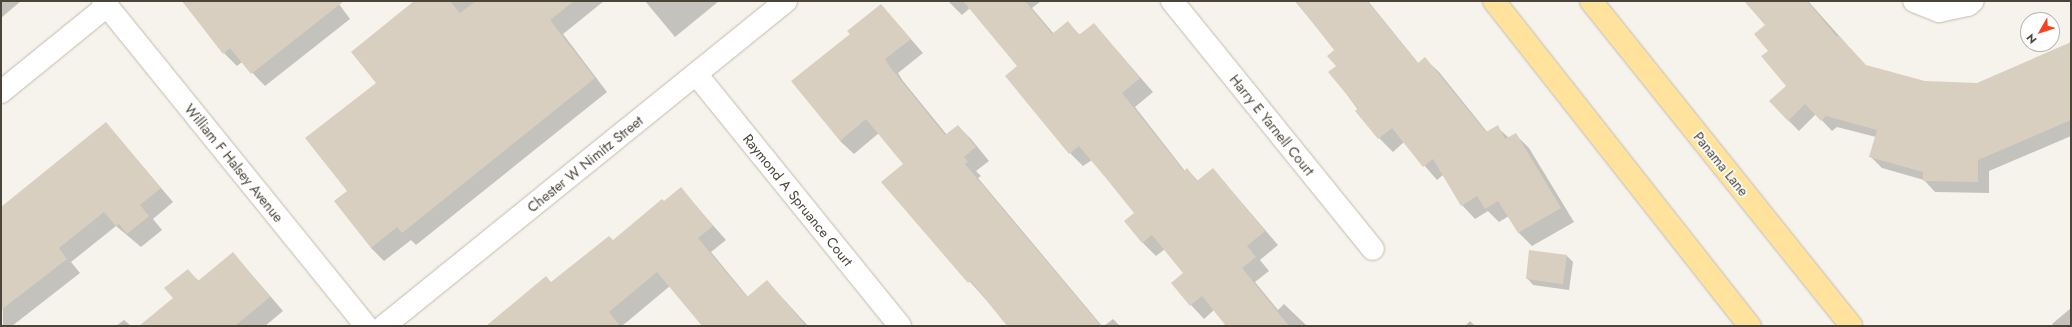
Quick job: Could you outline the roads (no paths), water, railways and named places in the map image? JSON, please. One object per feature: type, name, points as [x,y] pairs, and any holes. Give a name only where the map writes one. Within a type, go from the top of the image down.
[{"type":"main road","points":[[1494,1],[1750,326]]},
{"type":"main road","name":"Panama Lane","points":[[1591,1],[1851,326]]},
{"type":"street","name":"Chester W Nimitz Street","points":[[384,326],[786,1]]},
{"type":"street","name":"Harry E Yarnell Court","points":[[1172,1],[1373,249]]},
{"type":"street","points":[[1914,1],[1939,11],[1968,5],[1973,1]]},
{"type":"street","points":[[1,92],[105,4]]},
{"type":"street","name":"William F Halsey Avenue","points":[[105,4],[366,326]]},
{"type":"street","name":"Raymond A Spruance Court","points":[[696,74],[900,326]]}]
